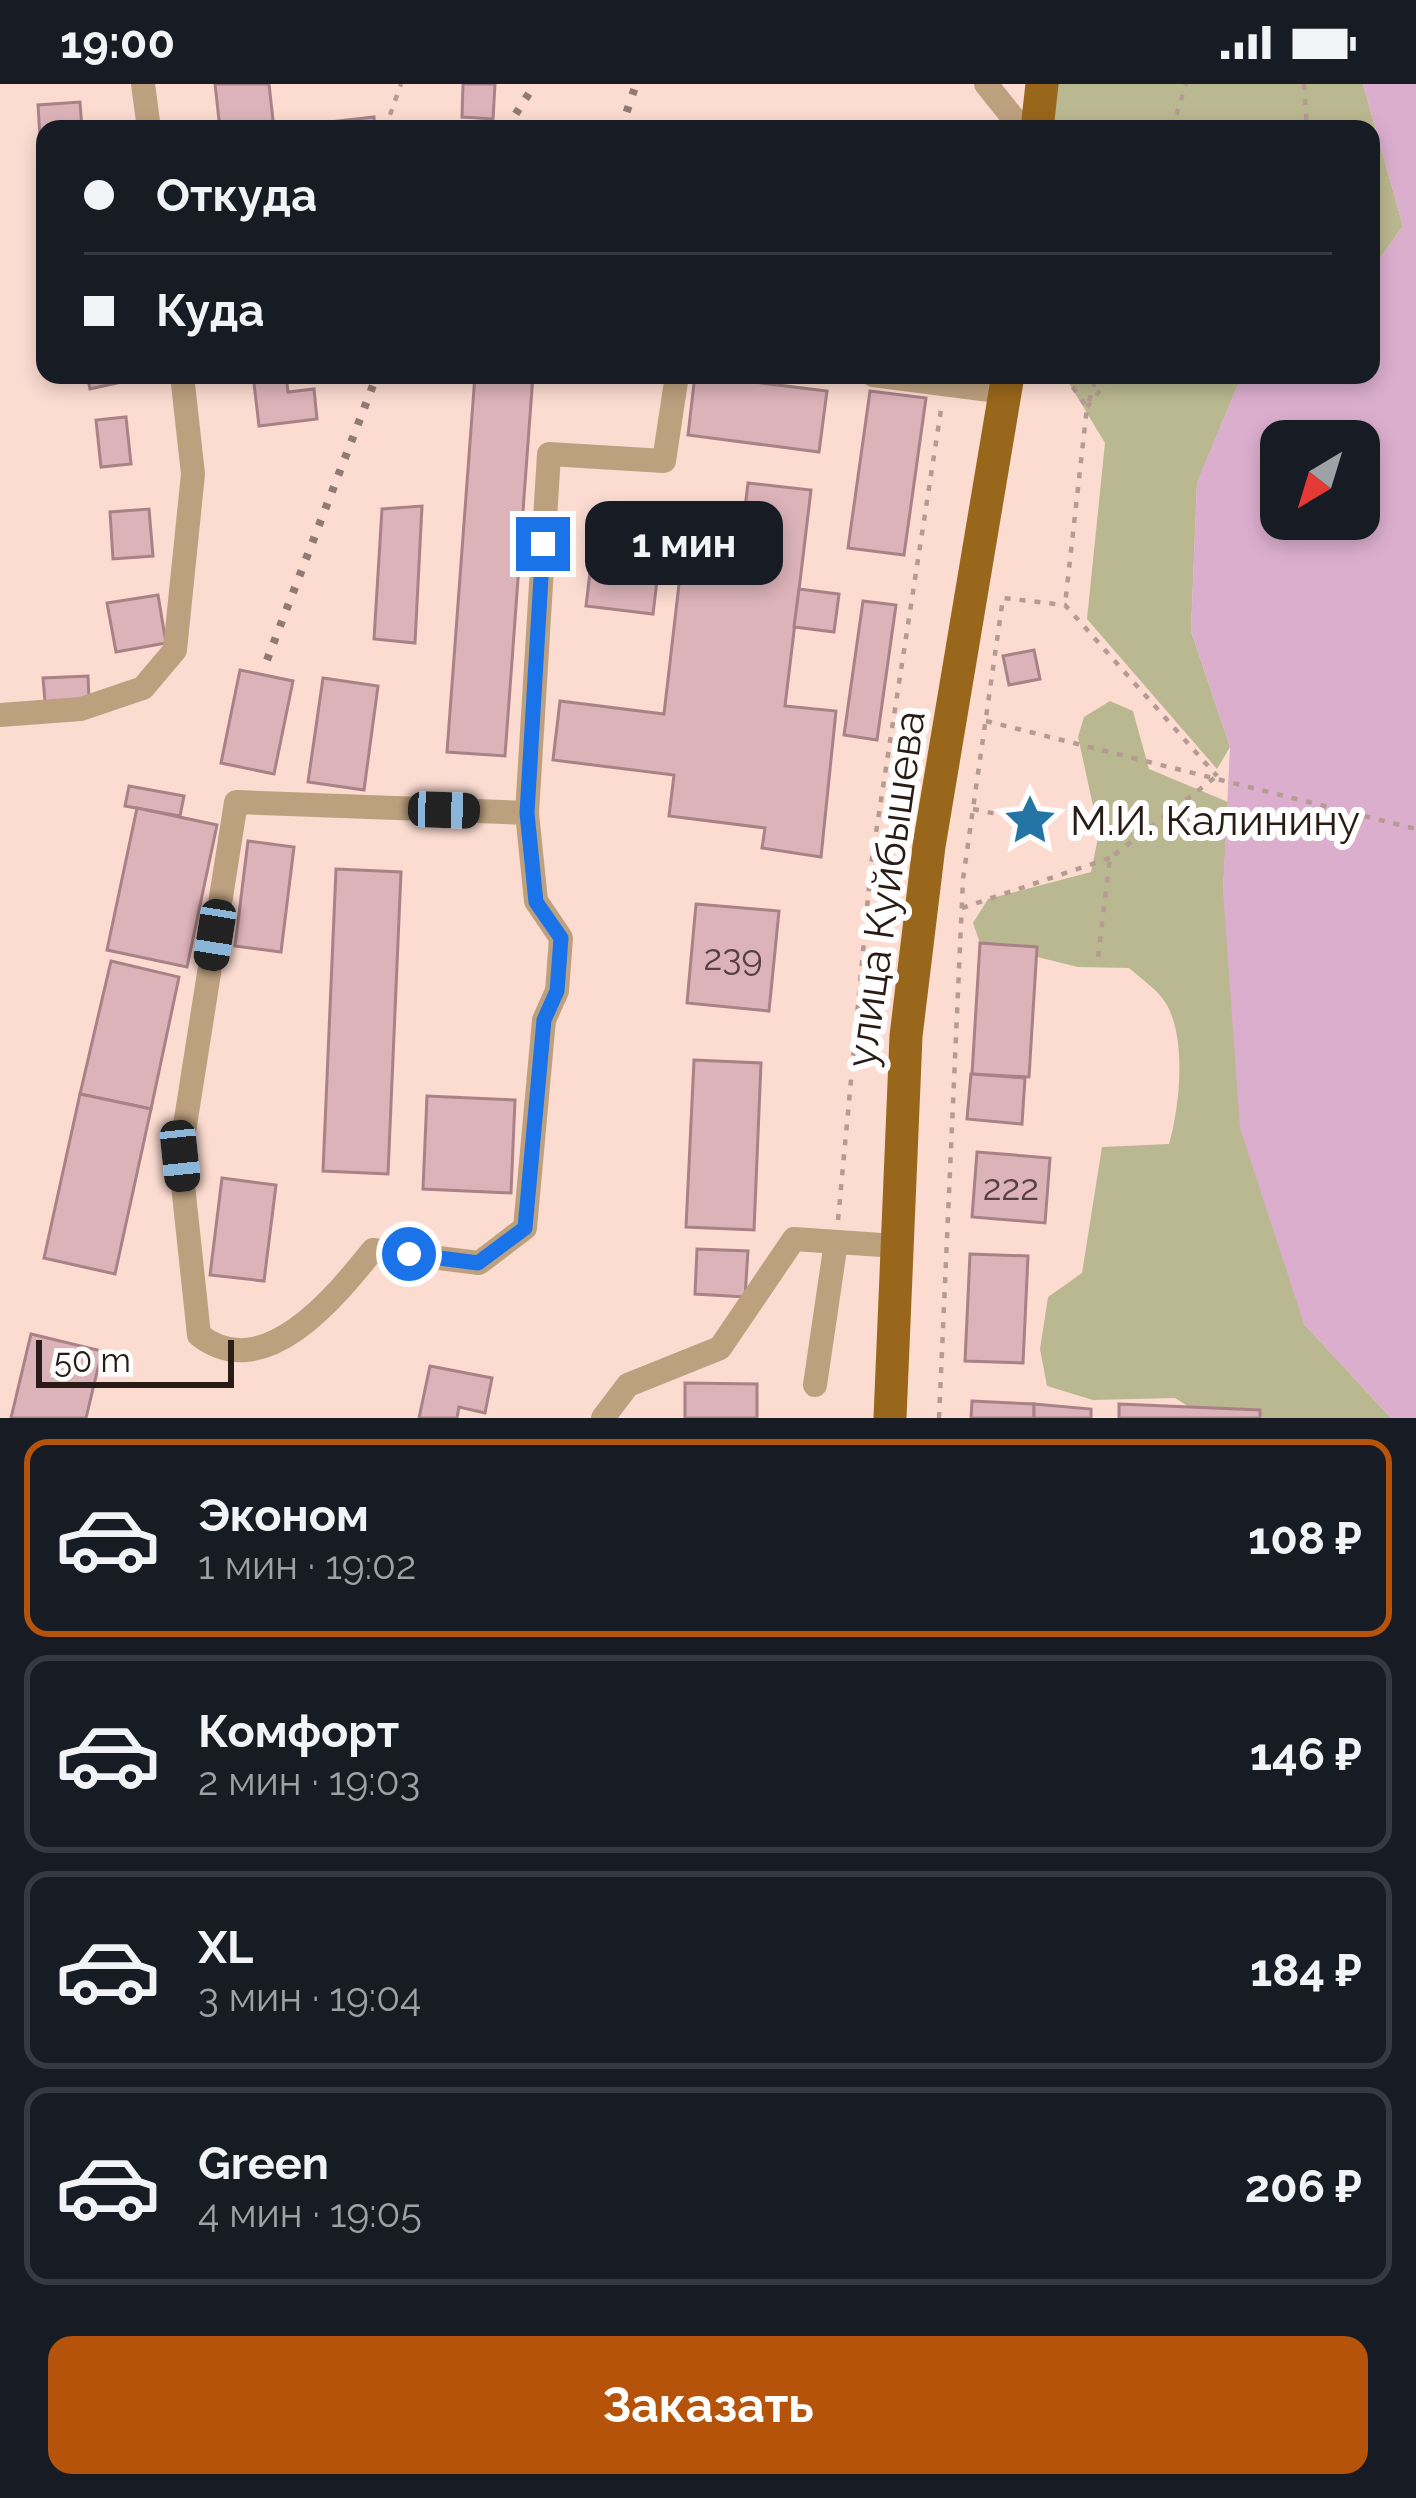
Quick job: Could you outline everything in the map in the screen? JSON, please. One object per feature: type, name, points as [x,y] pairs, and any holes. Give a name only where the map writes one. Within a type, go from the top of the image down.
[{"type":"main road","points":[[1038,120],[1042,84]]},
{"type":"main road","name":"улица Куйбышева","points":[[890,1418],[906,1036],[929,846],[1006,384]]},
{"type":"street","points":[[142,84],[148,120]]},
{"type":"street","points":[[986,84],[1015,120]]},
{"type":"street","points":[[0,716],[81,709],[143,688],[175,650],[193,474],[183,384]]},
{"type":"street","points":[[527,813],[236,802],[180,1156],[199,1335],[210,1344],[227,1352],[266,1344],[322,1313],[374,1250],[478,1263],[525,1228],[544,1020],[557,991],[561,938],[536,902],[527,813],[549,454],[664,461],[676,384]]},
{"type":"street","points":[[938,384],[1006,384]]},
{"type":"street","points":[[603,1418],[628,1385],[720,1348],[794,1239],[896,1246]]},
{"type":"street","points":[[815,1385],[836,1242]]},
{"type":"path","points":[[388,120],[401,84]]},
{"type":"path","points":[[1175,120],[1186,84]]},
{"type":"path","points":[[1304,84],[1306,120]]},
{"type":"path","points":[[1070,384],[1087,407]]},
{"type":"path","points":[[1065,605],[1087,407],[1094,384]]},
{"type":"path","points":[[1087,407],[1105,384]]},
{"type":"path","points":[[836,1242],[871,865],[945,385]]},
{"type":"path","points":[[939,1418],[962,908],[1003,598],[1065,605],[1216,776]]},
{"type":"path","points":[[986,721],[1416,829]]},
{"type":"path","points":[[962,908],[1110,858],[1216,776]]},
{"type":"path","points":[[973,809],[1019,819]]},
{"type":"path","points":[[1098,957],[1110,858]]},
{"type":"shaded area","points":[[1057,84],[1363,84],[1373,120],[1053,120]]},
{"type":"shaded area","points":[[1363,84],[1416,84],[1416,1418],[1391,1418],[1304,1324],[1240,1128],[1223,890],[1230,747],[1191,631],[1197,482],[1238,384],[1380,384],[1380,258],[1403,226],[1380,144],[1380,120],[1373,120]]},
{"type":"shaded area","points":[[1380,144],[1403,226],[1380,258]]},
{"type":"shaded area","points":[[1069,384],[1238,384],[1197,483],[1191,631],[1230,747],[1217,769],[1087,619],[1105,443]]},
{"type":"shaded area","points":[[1110,701],[1133,711],[1149,769],[1228,802],[1223,890],[1304,1324],[1391,1418],[1207,1418],[1175,1398],[1093,1400],[1047,1386],[1040,1349],[1048,1297],[1082,1273],[1102,1147],[1169,1144],[1178,1092],[1176,1033],[1162,997],[1129,968],[1078,967],[980,943],[973,923],[988,899],[1091,872],[1099,833],[1078,737],[1084,717]]},
{"type":"building","points":[[215,84],[269,84],[273,120],[219,120]]},
{"type":"building","points":[[463,84],[495,84],[493,119],[462,117]]},
{"type":"building","points":[[80,102],[81,120],[39,120],[38,105]]},
{"type":"building","points":[[254,384],[287,384],[288,392],[314,389],[317,419],[259,426]]},
{"type":"building","points":[[474,384],[532,384],[505,756],[447,752]]},
{"type":"building","points":[[694,384],[769,384],[827,391],[819,452],[688,435]]},
{"type":"building","points":[[870,391],[926,398],[904,555],[848,548]]},
{"type":"building","points":[[126,417],[131,464],[101,467],[96,420]]},
{"type":"building","points":[[748,483],[811,490],[785,706],[836,711],[821,857],[762,848],[765,828],[669,816],[674,775],[553,760],[560,701],[664,714],[681,567],[737,574]]},
{"type":"building","points":[[422,506],[415,643],[374,639],[382,509]]},
{"type":"building","points":[[149,509],[153,556],[113,559],[110,512]]},
{"type":"building","points":[[596,522],[663,530],[653,614],[586,606]]},
{"type":"building","points":[[799,589],[839,594],[834,632],[794,627]]},
{"type":"building","points":[[158,595],[166,643],[116,652],[107,603]]},
{"type":"building","points":[[863,601],[896,605],[877,740],[844,735]]},
{"type":"building","points":[[1034,650],[1040,679],[1009,685],[1003,656]]},
{"type":"building","points":[[240,670],[293,681],[274,774],[221,763]]},
{"type":"building","points":[[88,676],[89,700],[45,702],[43,678]]},
{"type":"building","points":[[323,678],[378,686],[364,790],[308,782]]},
{"type":"building","points":[[129,786],[184,796],[180,816],[125,806]]},
{"type":"building","points":[[137,808],[217,825],[187,967],[107,950]]},
{"type":"building","points":[[248,841],[294,847],[281,952],[235,946]]},
{"type":"building","points":[[336,869],[401,872],[388,1174],[323,1171]]},
{"type":"building","points":[[696,904],[779,911],[769,1011],[687,1003]]},
{"type":"building","points":[[980,943],[1037,947],[1029,1077],[972,1074]]},
{"type":"building","points":[[111,961],[179,977],[151,1109],[80,1094]]},
{"type":"building","points":[[694,1060],[761,1063],[754,1230],[686,1227]]},
{"type":"building","points":[[971,1074],[1025,1078],[1022,1124],[967,1119]]},
{"type":"building","points":[[80,1094],[151,1109],[115,1274],[44,1258]]},
{"type":"building","points":[[427,1096],[515,1100],[511,1193],[423,1189]]},
{"type":"building","points":[[977,1152],[1050,1158],[1045,1223],[972,1217]]},
{"type":"building","points":[[222,1178],[276,1185],[264,1281],[210,1275]]},
{"type":"building","points":[[697,1249],[748,1251],[745,1297],[695,1294]]},
{"type":"building","points":[[970,1254],[1028,1256],[1023,1363],[965,1361]]},
{"type":"building","points":[[31,1334],[102,1351],[86,1418],[11,1418]]},
{"type":"building","points":[[430,1366],[492,1378],[485,1413],[459,1407],[457,1418],[419,1418]]},
{"type":"building","points":[[685,1383],[757,1384],[757,1418],[685,1418]]},
{"type":"building","points":[[972,1401],[1034,1404],[1034,1418],[971,1418]]},
{"type":"building","points":[[1034,1404],[1091,1409],[1091,1418],[1034,1418]]},
{"type":"building","points":[[1119,1404],[1260,1410],[1260,1418],[1119,1418]]},
{"type":"railway","points":[[512,120],[535,84]]},
{"type":"railway","points":[[624,120],[636,84]]},
{"type":"railway","points":[[267,660],[374,384]]},
{"type":"place","name":"М.И. Калинину","points":[[1030,820]]},
{"type":"route","points":[[409,1254],[478,1263],[525,1228],[544,1020],[557,991],[561,938],[536,902],[527,813],[543,544]]}]
